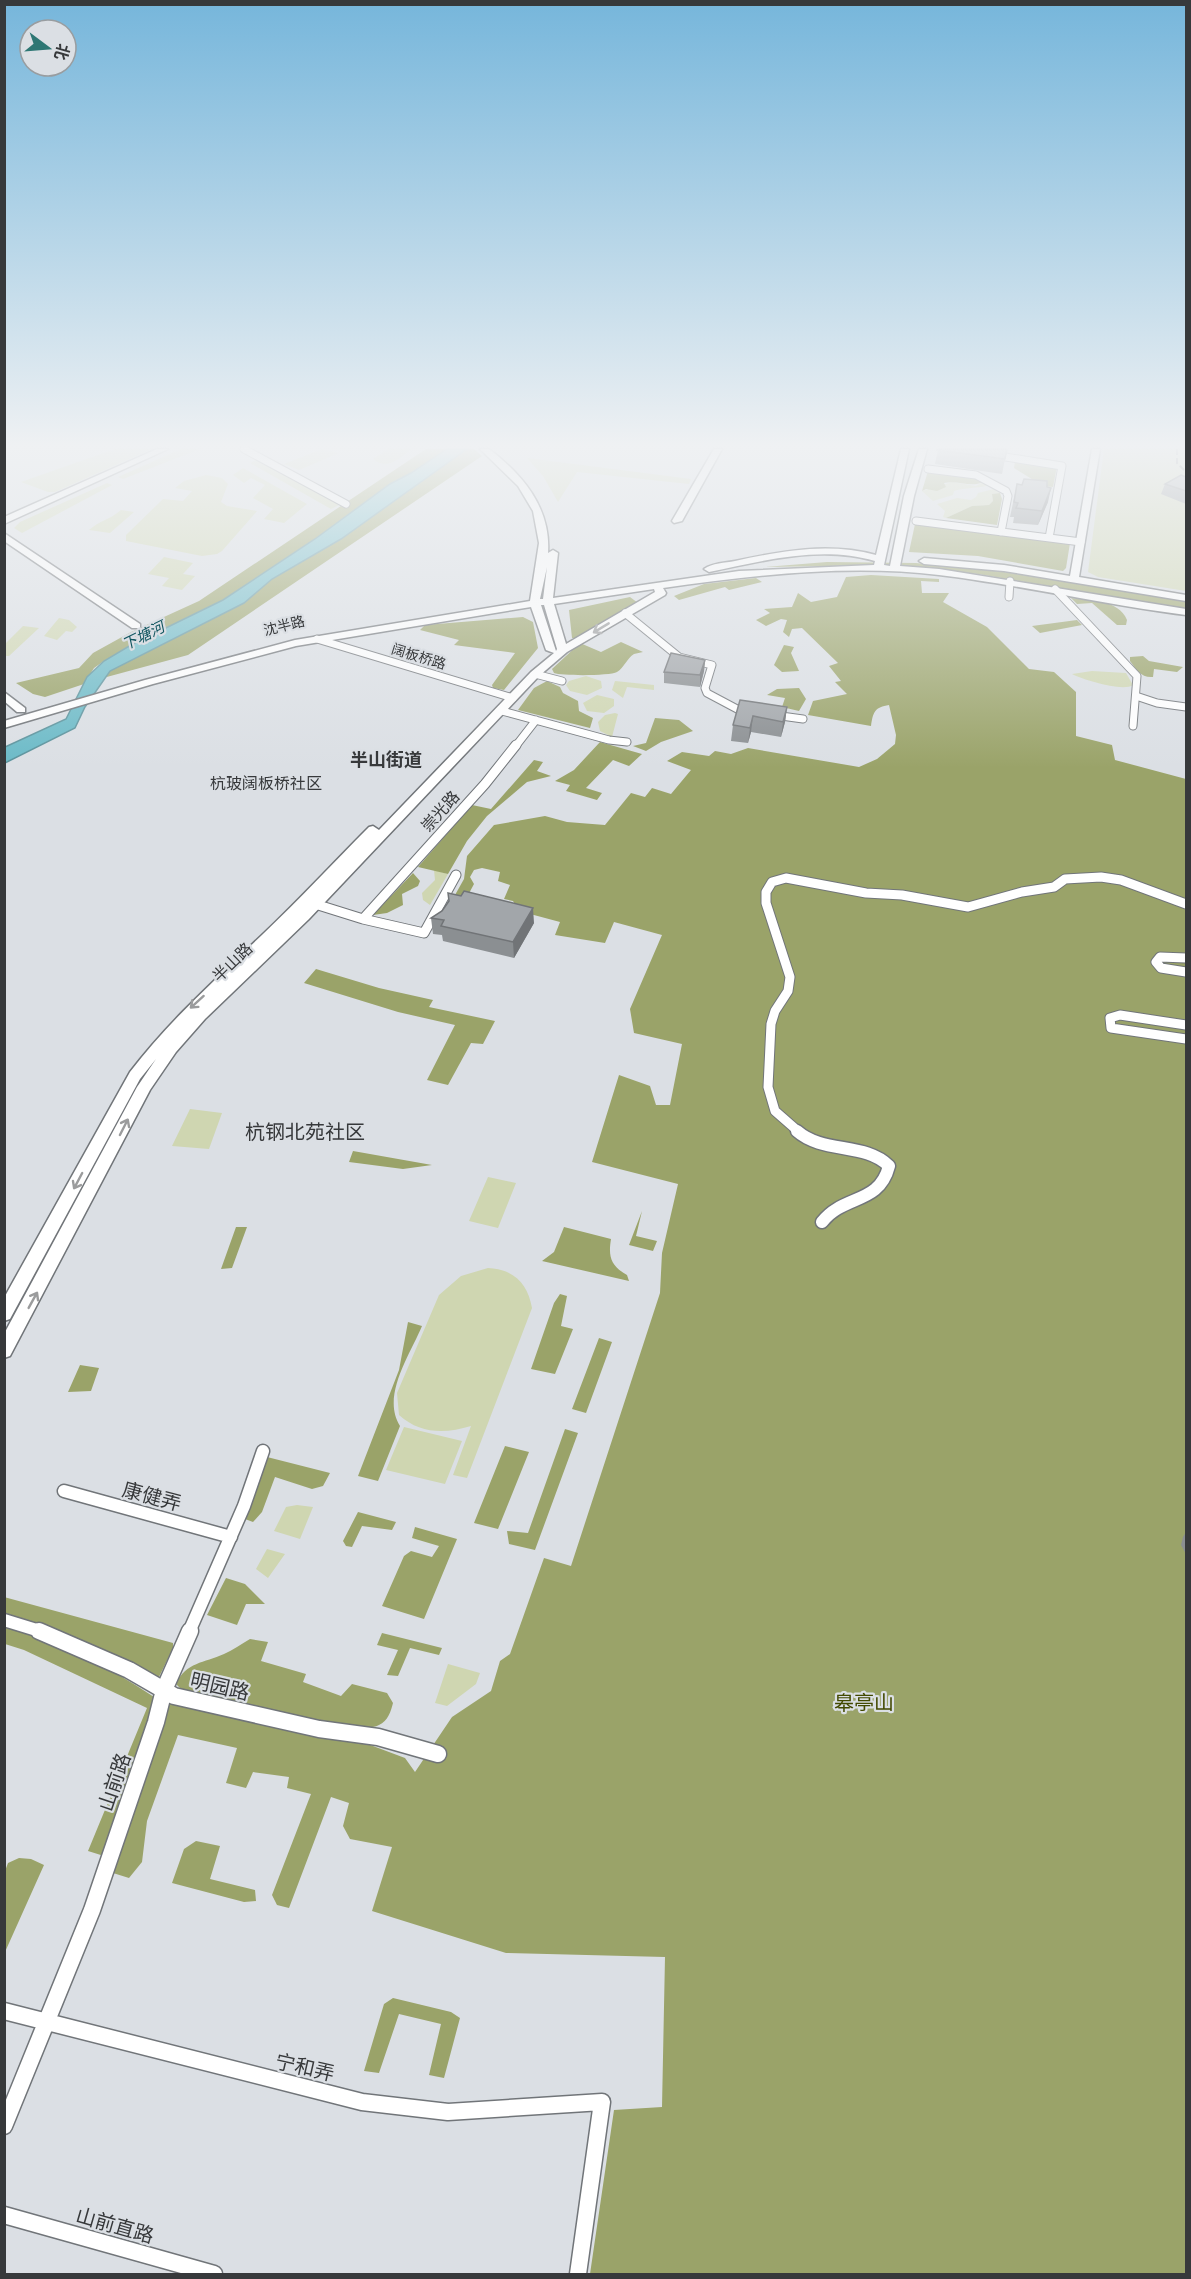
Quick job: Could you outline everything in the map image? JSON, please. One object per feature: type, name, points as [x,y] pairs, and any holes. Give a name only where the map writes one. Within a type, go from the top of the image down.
[{"type":"main road","points":[[32,555],[136,626]]},
{"type":"main road","points":[[542,555],[535,600],[558,649]]},
{"type":"main road","points":[[553,555],[548,598],[558,649]]},
{"type":"main road","points":[[878,563],[880,555]]},
{"type":"main road","points":[[895,564],[897,555]]},
{"type":"main road","points":[[1074,580],[1079,555]]},
{"type":"main road","name":"沈半路","points":[[4,716],[74,695],[99,693],[317,639],[548,598],[597,585],[805,561],[878,563]]},
{"type":"main road","points":[[656,585],[749,573],[878,563],[961,564],[1186,598]]},
{"type":"main road","points":[[895,564],[1010,581],[1186,612]]},
{"type":"main road","name":"沈半路","points":[[548,598],[581,598],[656,585]]},
{"type":"main road","name":"半山路","points":[[4,1351],[151,1077],[171,1048],[200,1016],[315,904],[502,711],[510,697],[558,649],[661,593],[656,585]]},
{"type":"main road","name":"沈半路","points":[[4,725],[65,707],[99,693],[323,630],[393,617],[535,600]]},
{"type":"main road","name":"半山路","points":[[5,1312],[135,1076],[162,1039],[188,1010],[252,952],[450,750],[535,674],[558,649]]},
{"type":"main road","points":[[4,695],[21,710]]},
{"type":"street","points":[[1009,597],[1010,581]]},
{"type":"street","points":[[1055,589],[1137,676],[1133,726]]},
{"type":"street","points":[[625,614],[679,657],[712,665],[705,688],[707,693],[739,710],[803,719]]},
{"type":"street","name":"阔板桥路","points":[[317,639],[510,697]]},
{"type":"street","points":[[535,674],[562,681]]},
{"type":"street","points":[[1136,696],[1157,703],[1186,707]]},
{"type":"street","points":[[502,711],[609,740],[627,742]]},
{"type":"street","name":"崇光路","points":[[363,919],[485,784],[536,720]]},
{"type":"street","points":[[315,904],[363,919],[424,933],[456,875]]},
{"type":"street","points":[[822,1222],[834,1209],[878,1190],[887,1179],[889,1166],[880,1157],[808,1141],[775,1111],[768,1087],[771,1024],[775,1011],[788,991],[790,978],[766,903],[764,893],[768,885],[775,879],[786,878],[866,893],[903,895],[954,906],[968,906],[1022,892],[1054,887],[1065,879],[1101,877],[1121,880],[1186,904]]},
{"type":"street","points":[[1186,958],[1160,957],[1156,962],[1161,968],[1186,972]]},
{"type":"street","points":[[1186,1025],[1120,1015],[1110,1018],[1111,1028],[1122,1032],[1186,1039]]},
{"type":"street","name":"山前路","points":[[4,2126],[92,1910],[156,1722],[164,1690],[231,1537],[263,1451]]},
{"type":"street","name":"康健弄","points":[[63,1491],[231,1537]]},
{"type":"street","name":"明园路","points":[[4,1620],[41,1631],[129,1670],[174,1696],[319,1729],[378,1737],[438,1754]]},
{"type":"street","name":"宁和弄","points":[[4,2011],[362,2102],[448,2112],[602,2102],[578,2274]]},
{"type":"street","name":"山前直路","points":[[4,2215],[214,2274]]},
{"type":"green space","points":[[267,555],[290,555],[223,600],[131,645],[104,661],[94,668],[84,684],[45,697],[33,694],[16,683],[79,668],[93,653],[131,632],[199,601]]},
{"type":"green space","points":[[313,555],[335,555],[188,655],[103,678],[110,671],[244,603],[272,579]]},
{"type":"green space","points":[[967,555],[1068,555],[1066,568],[1063,571]]},
{"type":"green space","points":[[1090,555],[1186,555],[1186,591],[1098,577],[1088,572]]},
{"type":"green space","points":[[164,557],[193,563],[183,574],[195,576],[182,590],[162,586],[169,578],[148,574]]},
{"type":"green space","points":[[827,562],[916,563],[1004,572],[1186,602],[1186,609],[978,574],[897,565],[765,567]]},
{"type":"green space","name":"皋亭山","points":[[871,575],[939,579],[939,582],[921,581],[922,593],[949,593],[943,602],[987,627],[1029,669],[1054,672],[1076,692],[1076,736],[1112,745],[1115,760],[1186,779],[1186,2274],[590,2274],[614,2110],[662,2107],[665,1957],[506,1953],[372,1911],[392,1847],[350,1839],[343,1826],[349,1803],[331,1797],[289,1908],[277,1905],[272,1895],[311,1794],[287,1788],[289,1777],[253,1772],[246,1788],[226,1783],[237,1748],[178,1735],[147,1821],[142,1862],[129,1878],[113,1873],[170,1703],[365,1743],[405,1758],[415,1772],[452,1717],[491,1691],[500,1661],[510,1654],[544,1558],[571,1566],[660,1293],[662,1253],[678,1184],[592,1162],[619,1075],[650,1086],[656,1105],[670,1105],[682,1044],[634,1033],[630,1009],[662,935],[614,922],[605,943],[555,935],[560,922],[519,911],[513,901],[504,899],[510,885],[498,881],[500,872],[482,868],[474,870],[470,877],[474,884],[467,897],[455,895],[464,879],[467,856],[494,825],[545,816],[567,822],[605,825],[631,793],[645,797],[652,788],[671,794],[691,770],[667,761],[682,752],[709,756],[715,751],[731,754],[748,748],[859,767],[877,759],[895,744],[896,735],[889,705],[876,711],[871,726],[808,715],[813,701],[847,694],[835,682],[841,681],[829,666],[838,663],[802,628],[792,629],[789,637],[783,632],[787,620],[781,619],[766,626],[756,620],[770,613],[764,609],[792,607],[798,593],[811,602],[837,597],[846,577]]},
{"type":"green space","points":[[756,578],[762,582],[729,590],[725,587],[679,600],[674,596],[704,584]]},
{"type":"green space","points":[[630,597],[638,603],[576,638],[572,638],[569,610]]},
{"type":"green space","points":[[1071,598],[1111,605],[1123,613],[1127,620],[1126,625],[1117,625],[1092,603],[1077,604]]},
{"type":"green space","points":[[523,617],[533,622],[538,648],[504,690],[493,688],[492,685],[515,653],[454,645],[459,640],[420,630],[425,625]]},
{"type":"green space","points":[[59,618],[69,620],[77,627],[72,632],[66,631],[57,640],[44,636]]},
{"type":"green space","points":[[1077,620],[1082,625],[1040,633],[1032,626]]},
{"type":"green space","points":[[23,626],[39,628],[9,656],[5,656],[5,644]]},
{"type":"green space","points":[[621,642],[643,652],[634,654],[617,672],[566,675],[554,673],[552,669],[580,643],[601,652]]},
{"type":"green space","points":[[784,645],[794,647],[791,653],[799,671],[782,672],[774,665]]},
{"type":"green space","points":[[1143,656],[1149,661],[1183,667],[1177,672],[1154,669],[1153,677],[1145,676],[1130,661],[1130,657]]},
{"type":"green space","points":[[1092,671],[1126,673],[1133,685],[1112,686],[1072,674]]},
{"type":"green space","points":[[586,676],[601,681],[602,688],[587,695],[570,691],[566,685],[569,681]]},
{"type":"green space","points":[[547,681],[560,687],[563,693],[578,701],[579,711],[593,718],[590,728],[518,710],[534,688]]},
{"type":"green space","points":[[615,681],[654,685],[654,690],[627,687],[623,698],[612,690]]},
{"type":"green space","points":[[799,688],[806,699],[799,711],[782,707],[785,698],[767,695],[777,689]]},
{"type":"green space","points":[[597,695],[614,699],[614,706],[604,713],[587,711],[583,703]]},
{"type":"green space","points":[[618,714],[612,737],[600,731],[598,722],[605,715]]},
{"type":"green space","points":[[655,718],[679,720],[693,731],[661,742],[646,751],[633,746],[646,743]]},
{"type":"green space","points":[[600,742],[642,754],[629,766],[613,760],[586,788],[602,793],[597,800],[566,791],[570,785],[555,781],[574,770]]},
{"type":"green space","points":[[534,760],[543,762],[537,771],[551,776],[527,782],[487,816],[467,841],[448,874],[418,867],[472,805],[491,809]]},
{"type":"green space","points":[[434,870],[448,874],[430,905],[423,900],[422,893],[435,880]]},
{"type":"green space","points":[[413,873],[420,881],[418,886],[402,894],[403,905],[387,913],[373,915]]},
{"type":"green space","points":[[316,969],[379,988],[433,1000],[429,1007],[495,1021],[483,1044],[471,1043],[448,1085],[427,1080],[455,1025],[398,1012],[304,983]]},
{"type":"green space","points":[[190,1109],[222,1113],[209,1149],[172,1146]]},
{"type":"green space","points":[[353,1151],[432,1165],[403,1169],[349,1162]]},
{"type":"green space","points":[[488,1177],[516,1183],[498,1228],[469,1221]]},
{"type":"green space","points":[[642,1211],[636,1236],[657,1241],[653,1251],[629,1245]]},
{"type":"green space","points":[[236,1227],[247,1227],[232,1268],[221,1269]]},
{"type":"green space","points":[[564,1227],[611,1239],[612,1260],[617,1268],[627,1275],[629,1281],[542,1261],[554,1252]]},
{"type":"green space","points":[[488,1268],[505,1271],[518,1279],[527,1292],[532,1308],[467,1478],[453,1475],[471,1426],[433,1431],[415,1426],[399,1415],[397,1393],[439,1295],[461,1276]]},
{"type":"green space","points":[[560,1294],[567,1296],[561,1326],[573,1329],[555,1374],[531,1369],[554,1303]]},
{"type":"green space","points":[[408,1322],[422,1326],[395,1389],[395,1414],[400,1426],[378,1481],[358,1476],[399,1370]]},
{"type":"green space","points":[[599,1338],[612,1342],[586,1413],[572,1409]]},
{"type":"green space","points":[[80,1365],[99,1368],[91,1391],[68,1392]]},
{"type":"green space","points":[[404,1427],[462,1441],[445,1484],[386,1470]]},
{"type":"green space","points":[[565,1429],[578,1433],[535,1550],[509,1544],[507,1531],[528,1533]]},
{"type":"green space","points":[[505,1446],[529,1452],[498,1529],[474,1523]]},
{"type":"green space","points":[[267,1457],[330,1473],[323,1486],[312,1489],[275,1477],[262,1512],[253,1522],[245,1519]]},
{"type":"green space","points":[[297,1505],[313,1507],[300,1539],[274,1531],[286,1507]]},
{"type":"green space","points":[[358,1512],[396,1522],[392,1530],[362,1526],[352,1547],[346,1546],[343,1541]]},
{"type":"green space","points":[[415,1527],[457,1539],[424,1619],[382,1606],[404,1556],[411,1551],[432,1557],[439,1546],[412,1538]]},
{"type":"green space","points":[[267,1549],[285,1554],[268,1578],[256,1569]]},
{"type":"green space","points":[[226,1578],[245,1584],[265,1604],[246,1604],[237,1625],[207,1615]]},
{"type":"green space","points":[[4,1597],[173,1643],[173,1648],[158,1679],[44,1625],[5,1613]]},
{"type":"green space","points":[[4,1626],[44,1639],[82,1656],[154,1697],[151,1719],[104,1856],[88,1851],[147,1708],[24,1650],[5,1644]]},
{"type":"green space","points":[[382,1633],[442,1648],[439,1655],[410,1648],[398,1676],[387,1675],[398,1650],[377,1645]]},
{"type":"green space","points":[[250,1639],[268,1642],[261,1661],[306,1674],[303,1682],[341,1696],[352,1684],[387,1693],[393,1703],[389,1715],[379,1725],[365,1728],[343,1726],[284,1715],[182,1690],[176,1684],[190,1667],[224,1654]]},
{"type":"green space","points":[[448,1664],[480,1673],[476,1684],[447,1706],[435,1703]]},
{"type":"green space","points":[[196,1841],[220,1846],[210,1879],[255,1890],[256,1901],[244,1902],[172,1883],[184,1849]]},
{"type":"green space","points":[[19,1858],[31,1859],[44,1865],[5,1952],[5,1871],[8,1863]]},
{"type":"green space","points":[[393,1998],[451,2012],[460,2018],[444,2078],[429,2075],[441,2024],[399,2014],[379,2073],[364,2071],[384,2004]]},
{"type":"water","points":[[290,555],[313,555],[272,579],[244,603],[110,671],[85,707],[75,728],[5,763],[5,747],[66,719],[87,677],[104,661],[131,645],[223,600]]},
{"type":"building","points":[[671,653],[705,660],[700,675],[664,672]]},
{"type":"building","points":[[740,700],[787,707],[783,722],[753,716],[750,728],[733,725]]},
{"type":"building","points":[[464,891],[533,908],[513,942],[441,926],[444,920],[431,918],[442,911],[449,901],[448,893],[461,896]]},
{"type":"district","name":"半山街道","points":[[386,759]]},
{"type":"district","name":"杭玻阔板桥社区","points":[[266,783]]},
{"type":"district","name":"杭钢北苑社区","points":[[305,1131]]},
{"type":"water label","name":"下塘河","points":[[143,635]]}]
